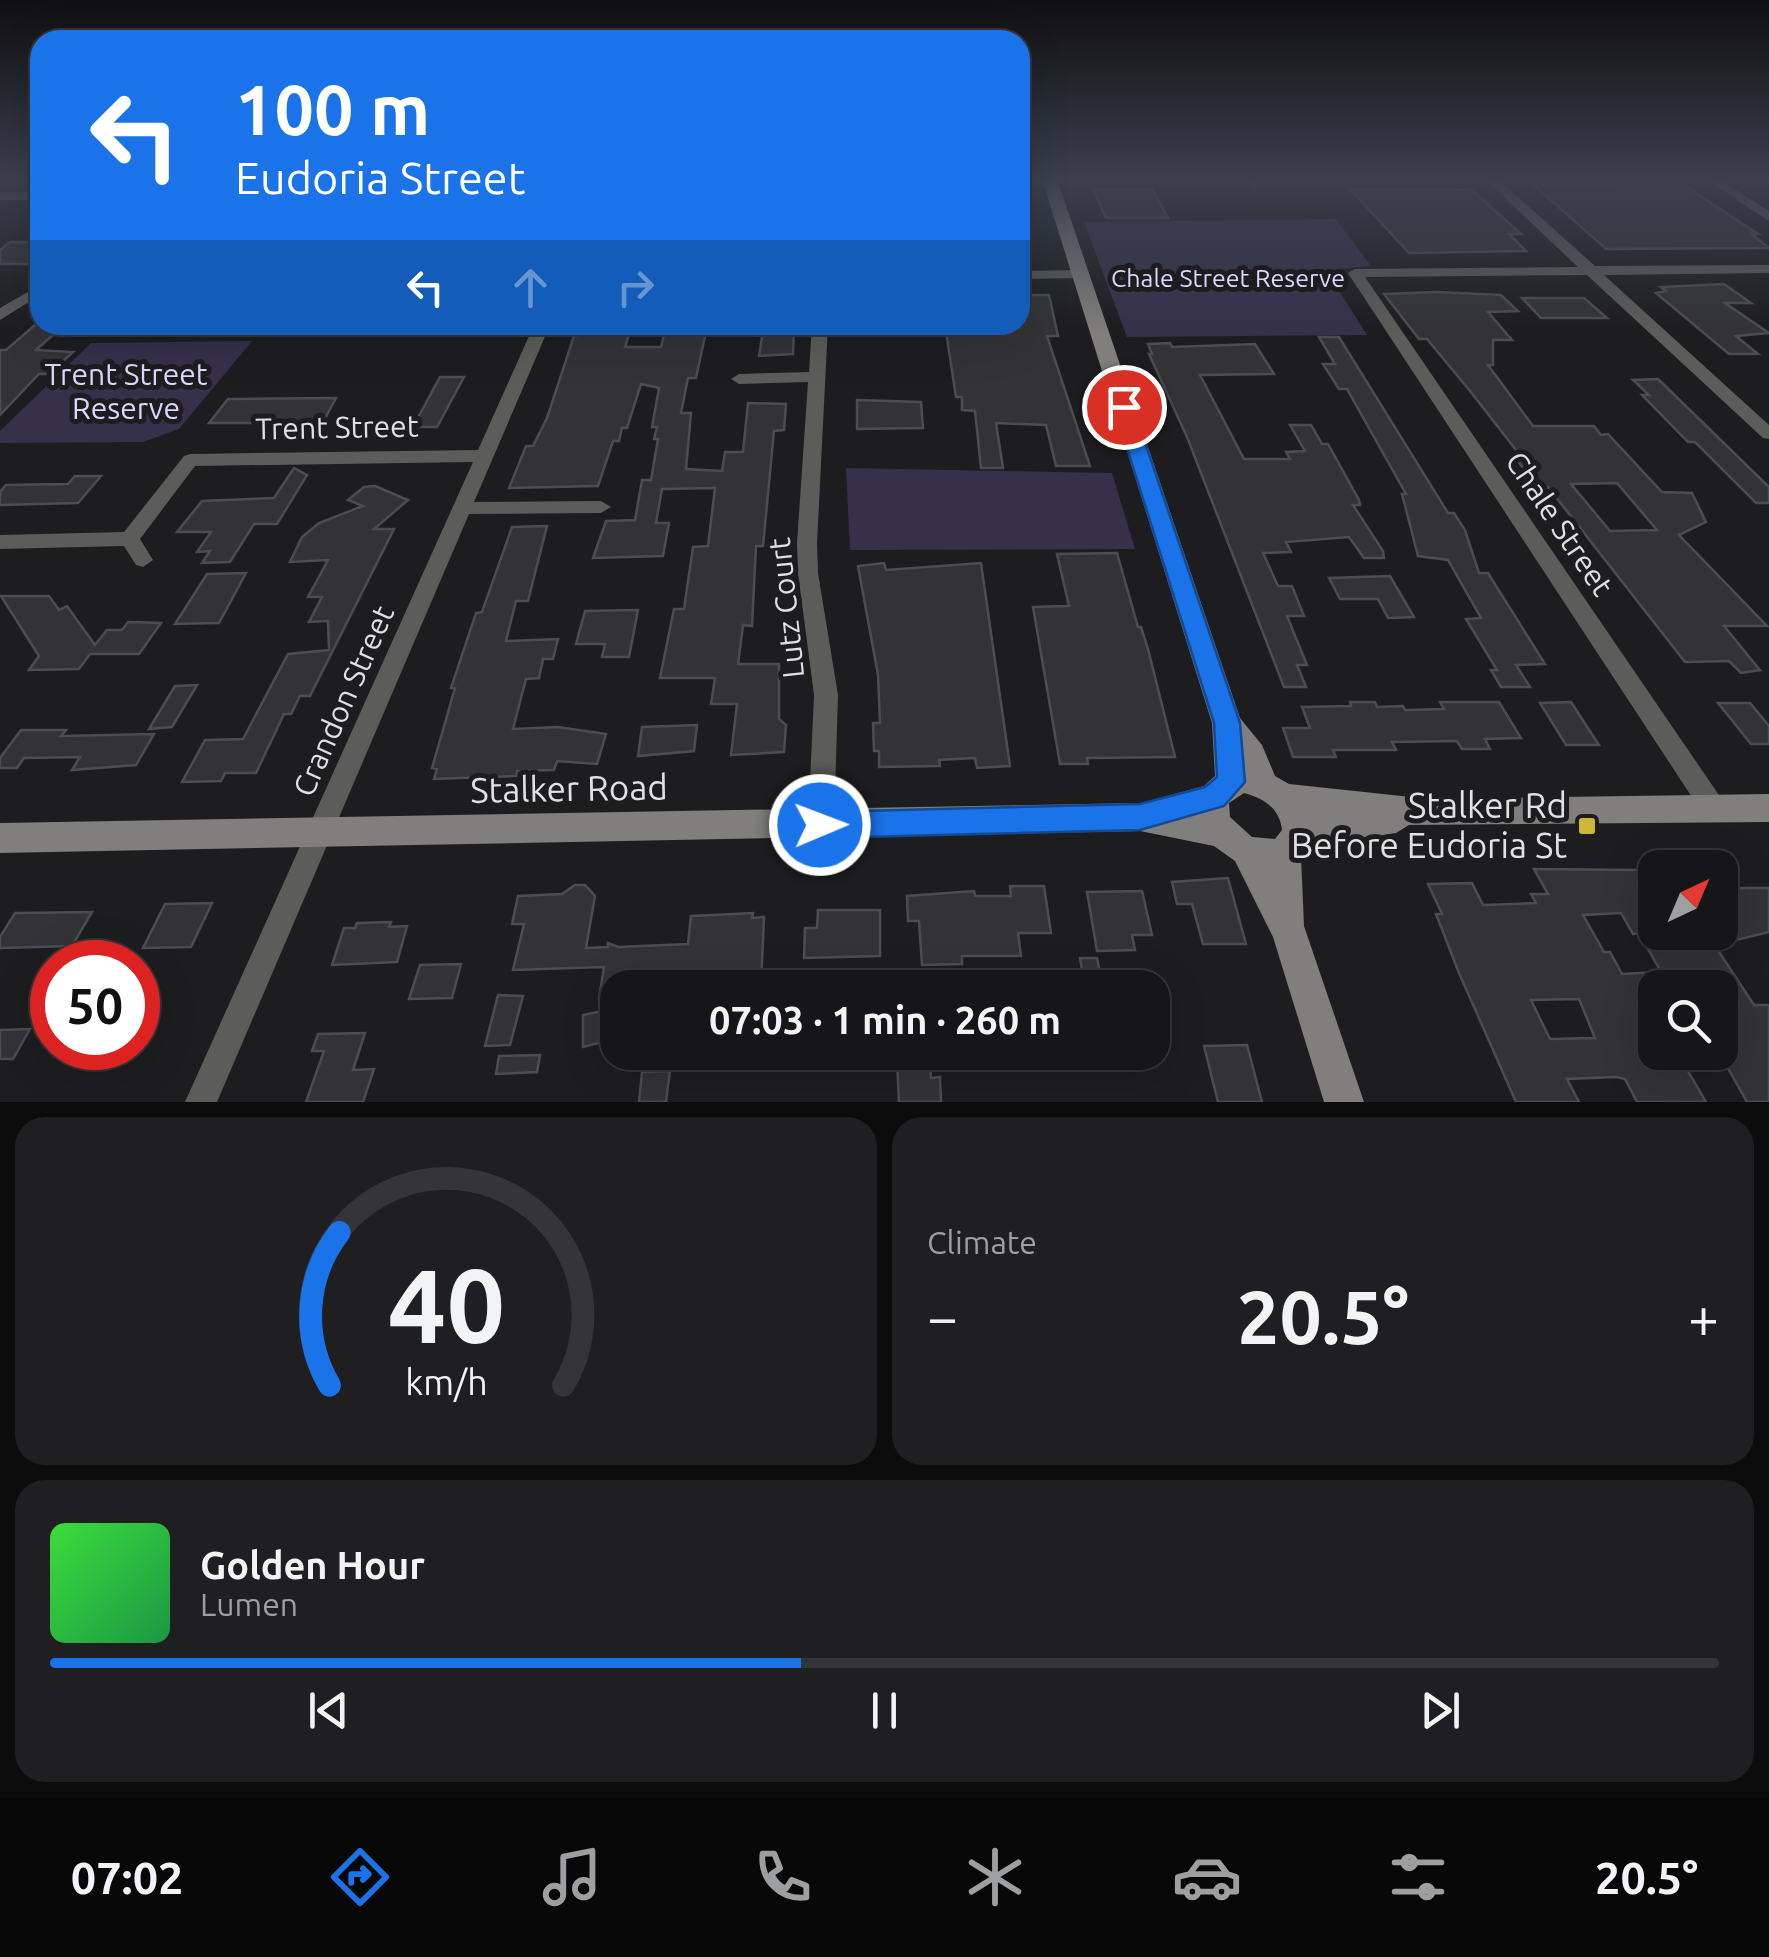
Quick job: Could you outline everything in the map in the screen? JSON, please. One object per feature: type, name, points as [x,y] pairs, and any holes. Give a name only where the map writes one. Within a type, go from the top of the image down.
[{"type":"main road","points":[[1066,230],[1248,790]]},
{"type":"main road","points":[[1248,790],[1214,821],[1234,843],[1288,932],[1344,1102]]},
{"type":"main road","points":[[1248,790],[1294,809],[1288,932]]},
{"type":"main road","name":"Stalker Road","points":[[0,838],[1140,817],[1248,790],[1430,813],[1769,808]]},
{"type":"main road","name":"Stalker Road","points":[[1140,817],[1273,856],[1291,843],[1430,813]]},
{"type":"street","points":[[1549,230],[1769,434]]},
{"type":"street","points":[[1592,270],[1769,269]]},
{"type":"street","name":"Chale Street","points":[[1592,270],[1355,273],[1714,809]]},
{"type":"street","points":[[1030,275],[1080,274]]},
{"type":"street","points":[[0,315],[30,296]]},
{"type":"street","name":"Crandon Street","points":[[201,1102],[538,335]]},
{"type":"street","name":"Lutz Court","points":[[820,335],[807,544],[826,694],[820,825]]},
{"type":"street","points":[[739,380],[818,377]]},
{"type":"street","name":"Trent Street","points":[[130,540],[184,453],[484,456]]},
{"type":"street","points":[[461,508],[601,507]]},
{"type":"street","points":[[0,542],[130,540],[143,560]]},
{"type":"green space","name":"Chale Street Reserve","points":[[1087,230],[1345,230],[1371,266],[1338,269],[1331,278],[1367,335],[1127,337]]},
{"type":"green space","name":"Trent Street Reserve","points":[[252,341],[179,429],[143,442],[0,443],[0,431],[91,343]]},
{"type":"green space","points":[[846,468],[1112,473],[1135,549],[850,550]]},
{"type":"building","points":[[1388,230],[1517,230],[1521,234],[1509,234],[1526,251],[1409,253]]},
{"type":"building","points":[[1585,230],[1753,230],[1769,248],[1606,249]]},
{"type":"building","points":[[10,242],[30,242],[30,264],[0,264],[0,250]]},
{"type":"building","points":[[1724,284],[1751,303],[1725,303],[1769,333],[1736,336],[1758,354],[1729,354],[1656,293],[1666,291],[1661,287]]},
{"type":"building","points":[[1384,294],[1501,295],[1518,311],[1488,312],[1512,340],[1493,340],[1493,365],[1488,365],[1533,426],[1594,426],[1601,435],[1608,434],[1662,492],[1692,493],[1706,522],[1679,535],[1767,626],[1724,626],[1760,670],[1741,673],[1729,661],[1685,662],[1548,487],[1539,488],[1516,459],[1523,459],[1470,391],[1427,339],[1419,339]],"holes":[[[1617,483],[1657,530],[1610,531],[1571,484]]]},
{"type":"building","points":[[1030,295],[1049,295],[1058,336],[1047,336],[1090,466],[1056,466],[1046,425],[996,423],[1003,468],[981,468],[975,411],[962,410],[962,397],[956,397],[947,335],[1030,335]]},
{"type":"building","points":[[1522,298],[1584,298],[1607,318],[1541,318]]},
{"type":"building","points":[[30,329],[30,335],[53,335],[36,350],[73,352],[49,374],[39,374],[0,415],[0,350],[6,350]]},
{"type":"building","points":[[629,335],[625,347],[661,347],[664,335],[705,335],[696,378],[688,378],[681,413],[691,413],[686,469],[722,471],[725,452],[743,452],[748,403],[786,404],[784,430],[774,431],[763,546],[756,546],[752,626],[743,625],[738,664],[779,664],[779,719],[786,725],[784,752],[731,755],[737,704],[711,704],[715,678],[660,678],[674,609],[684,609],[693,547],[708,546],[715,488],[662,489],[656,523],[669,523],[663,556],[593,558],[606,521],[635,520],[642,480],[651,480],[658,439],[654,439],[657,427],[652,427],[659,388],[641,384],[627,428],[622,428],[619,441],[613,441],[598,486],[509,488],[526,446],[533,446],[547,418],[574,336]]},
{"type":"building","points":[[762,335],[794,335],[793,354],[759,356]]},
{"type":"building","points":[[1319,337],[1339,337],[1448,513],[1454,513],[1465,530],[1479,573],[1488,573],[1545,664],[1516,665],[1530,687],[1501,687],[1491,670],[1497,670],[1466,619],[1481,618],[1448,560],[1418,556],[1402,494],[1406,494],[1347,389],[1339,389],[1323,364],[1335,364]]},
{"type":"building","points":[[1170,343],[1172,347],[1255,344],[1274,374],[1200,375],[1244,459],[1290,459],[1286,452],[1305,451],[1290,425],[1311,425],[1322,444],[1328,444],[1359,500],[1360,505],[1353,505],[1383,551],[1384,558],[1364,558],[1349,537],[1286,542],[1291,552],[1263,553],[1278,586],[1292,586],[1304,616],[1287,616],[1307,665],[1297,665],[1306,687],[1284,687],[1187,437],[1149,354],[1148,344]]},
{"type":"building","points":[[440,377],[464,377],[437,427],[413,427]]},
{"type":"building","points":[[1658,379],[1769,487],[1769,503],[1756,503],[1695,442],[1688,442],[1642,395],[1649,395],[1633,380]]},
{"type":"building","points":[[336,398],[322,424],[260,427],[263,423],[209,423],[228,399]]},
{"type":"building","points":[[857,400],[921,402],[923,428],[857,429]]},
{"type":"building","points":[[294,468],[307,475],[277,524],[254,524],[230,562],[202,563],[210,551],[197,552],[211,532],[177,532],[202,501],[274,498]]},
{"type":"building","points":[[75,476],[101,476],[78,503],[0,505],[0,492],[6,485],[68,484]]},
{"type":"building","points":[[375,486],[408,500],[374,529],[394,529],[310,696],[300,696],[291,714],[284,714],[256,773],[225,773],[221,781],[182,782],[205,740],[243,739],[288,654],[329,650],[328,621],[309,622],[322,597],[308,597],[328,560],[290,562],[302,537],[319,523],[363,506],[348,500],[364,487]]},
{"type":"building","points":[[547,526],[528,601],[516,601],[506,641],[558,639],[553,659],[543,659],[539,678],[526,679],[513,729],[558,727],[606,734],[597,764],[557,761],[554,770],[517,771],[516,776],[434,779],[437,769],[432,768],[455,688],[451,688],[476,613],[482,612],[512,527]]},
{"type":"building","points":[[1117,553],[1148,649],[1175,757],[1087,758],[1088,764],[1060,764],[1033,607],[1069,606],[1057,554]]},
{"type":"building","points":[[884,563],[886,570],[981,563],[1010,766],[977,768],[975,758],[939,760],[940,766],[879,767],[873,723],[880,723],[878,675],[858,566]]},
{"type":"building","points":[[246,573],[219,623],[175,624],[207,574]]},
{"type":"building","points":[[1390,576],[1414,617],[1388,618],[1378,599],[1340,599],[1329,578]]},
{"type":"building","points":[[1,596],[49,596],[59,610],[67,606],[95,645],[107,630],[122,630],[128,622],[161,623],[139,654],[90,654],[79,669],[29,670],[39,656]]},
{"type":"building","points":[[638,610],[629,657],[602,657],[605,644],[576,644],[585,611]]},
{"type":"building","points":[[197,685],[172,727],[149,729],[175,686]]},
{"type":"building","points":[[1350,702],[1403,706],[1405,710],[1444,709],[1440,702],[1499,702],[1521,738],[1485,739],[1490,749],[1462,749],[1457,741],[1392,742],[1396,750],[1333,750],[1336,757],[1293,757],[1283,728],[1310,728],[1302,707],[1351,706]]},
{"type":"building","points":[[1571,702],[1599,745],[1566,745],[1540,703]]},
{"type":"building","points":[[1718,703],[1750,703],[1769,726],[1769,744],[1751,744]]},
{"type":"building","points":[[697,725],[694,751],[638,756],[642,727]]},
{"type":"building","points":[[21,730],[66,730],[61,736],[154,734],[136,765],[72,770],[80,757],[24,758],[17,768],[0,768],[0,758]]},
{"type":"building","points":[[1534,869],[1638,870],[1638,933],[1633,934],[1621,913],[1583,915],[1622,974],[1638,973],[1638,1070],[1687,1070],[1706,1102],[1637,1102],[1625,1079],[1616,1077],[1567,1079],[1579,1102],[1516,1102],[1459,973],[1436,914],[1442,914],[1428,884],[1472,883],[1483,905],[1536,903],[1531,894],[1548,894]],"holes":[[[1579,999],[1595,1038],[1550,1039],[1531,1000]]]},
{"type":"building","points":[[1228,878],[1246,944],[1203,944],[1192,904],[1177,904],[1172,882]]},
{"type":"building","points":[[575,885],[585,885],[595,896],[586,948],[608,947],[608,943],[618,947],[688,944],[691,916],[753,913],[752,918],[764,917],[762,970],[513,970],[524,924],[512,924],[518,896],[562,894]]},
{"type":"building","points":[[1010,886],[1044,886],[1051,933],[1018,933],[1021,956],[962,956],[962,964],[922,965],[919,921],[908,921],[907,896],[974,891],[975,896],[1011,896]]},
{"type":"building","points":[[1738,888],[1769,888],[1769,932],[1738,940]]},
{"type":"building","points":[[1142,891],[1152,935],[1132,935],[1135,950],[1097,951],[1087,892]]},
{"type":"building","points":[[212,903],[191,947],[160,948],[160,940],[147,940],[165,904]]},
{"type":"building","points":[[818,910],[880,910],[880,956],[804,958],[805,928],[817,928]]},
{"type":"building","points":[[92,912],[76,940],[30,940],[30,947],[0,948],[0,937],[15,913]]},
{"type":"building","points":[[391,922],[389,927],[407,926],[397,962],[332,965],[344,928],[355,928],[357,923]]},
{"type":"building","points":[[1649,950],[1718,950],[1731,970],[1660,970]]},
{"type":"building","points":[[1080,958],[1097,958],[1099,970],[1082,970]]},
{"type":"building","points":[[461,964],[452,998],[409,999],[420,965]]},
{"type":"building","points":[[1738,981],[1754,1005],[1769,1005],[1769,1102],[1747,1102],[1729,1070],[1738,1070]]},
{"type":"building","points":[[498,995],[523,996],[510,1045],[485,1046]]},
{"type":"building","points":[[600,1011],[600,1043],[583,1047],[583,1015]]},
{"type":"building","points":[[30,1029],[13,1059],[0,1059],[0,1030]]},
{"type":"building","points":[[365,1033],[353,1070],[374,1069],[363,1102],[306,1102],[324,1051],[312,1051],[318,1034]]},
{"type":"building","points":[[1247,1045],[1262,1102],[1218,1102],[1204,1046]]},
{"type":"building","points":[[540,1055],[537,1072],[496,1074],[499,1056]]},
{"type":"building","points":[[897,1070],[931,1070],[931,1078],[940,1077],[941,1102],[899,1102]]},
{"type":"building","points":[[670,1071],[666,1102],[639,1102],[642,1072]]},
{"type":"place","name":"Stalker Rd Before Eudoria St","points":[[1587,826]]},
{"type":"route","points":[[820,825],[1140,817],[1214,798],[1231,782],[1227,723],[1124,407]]}]
